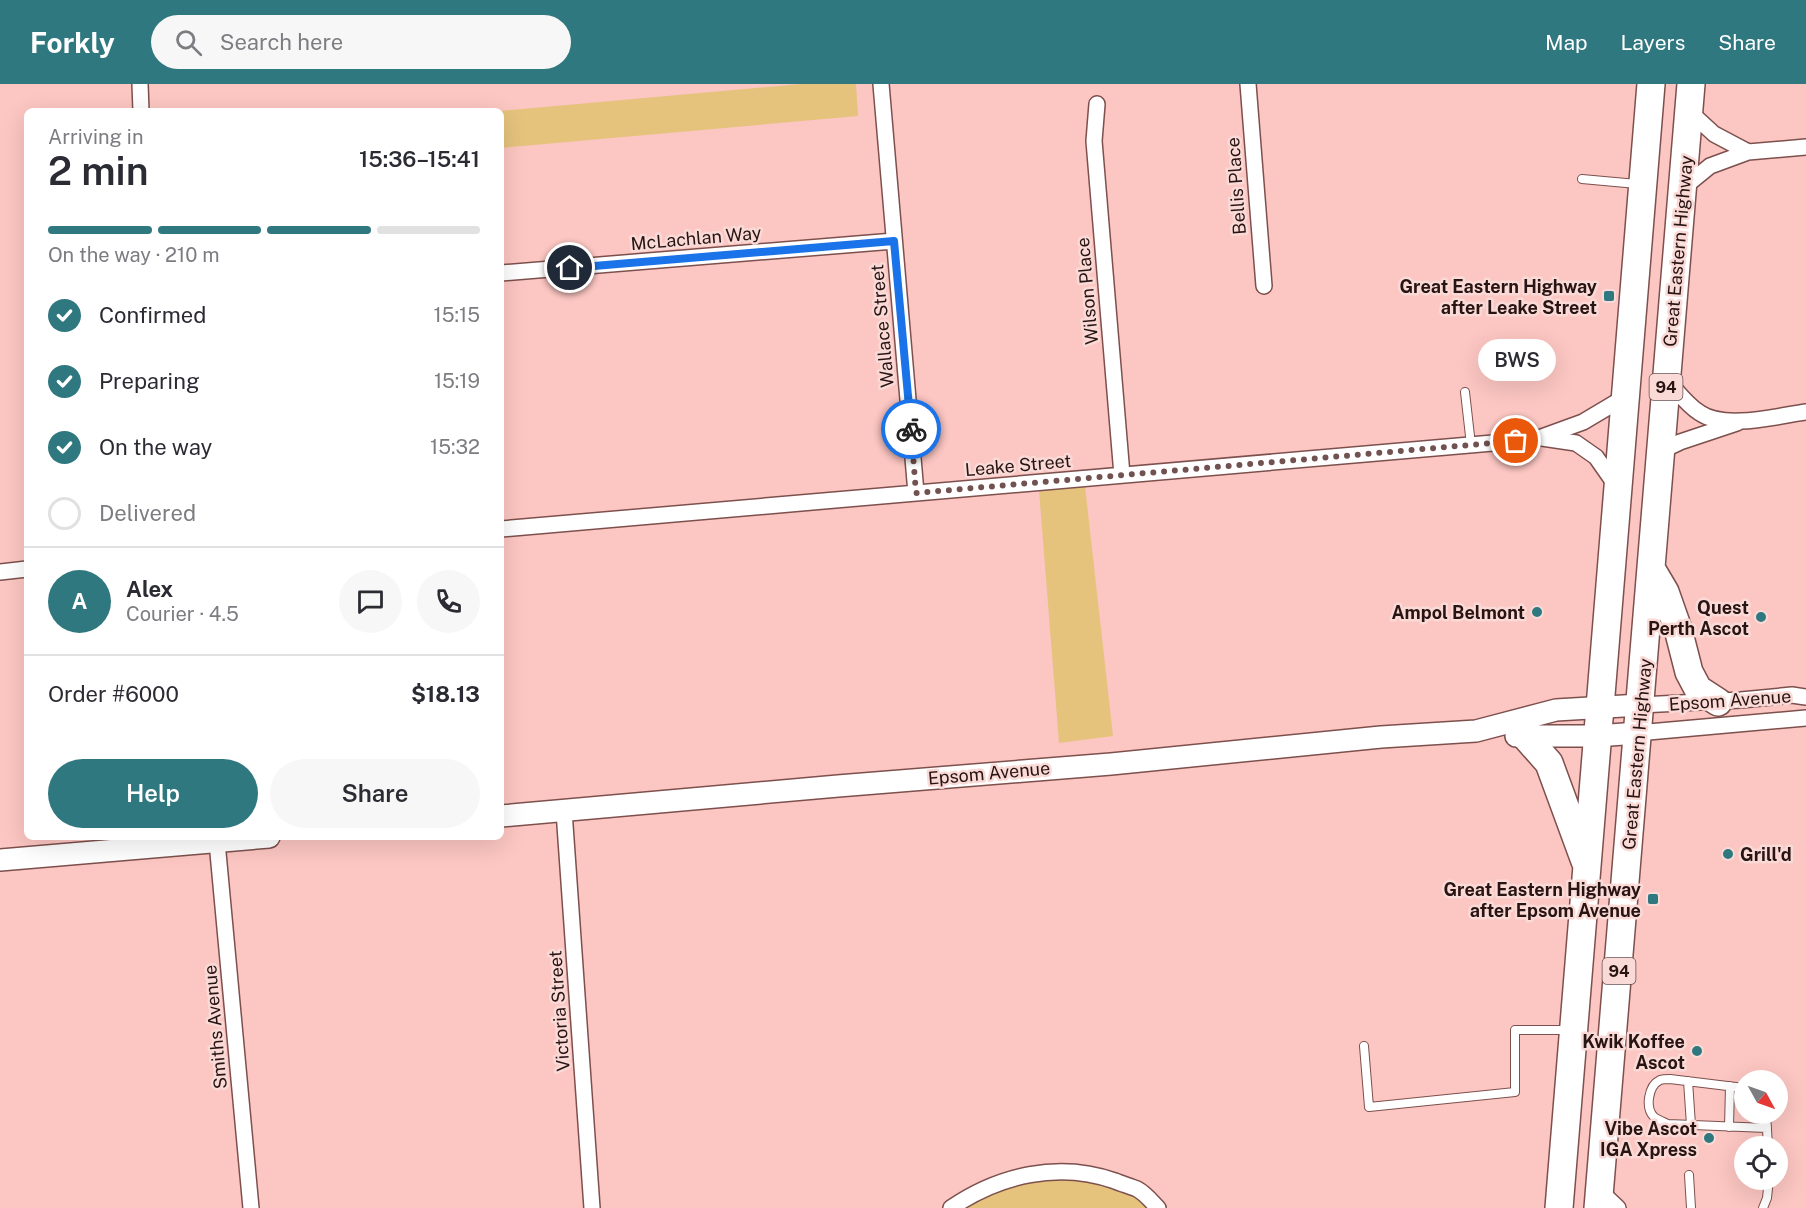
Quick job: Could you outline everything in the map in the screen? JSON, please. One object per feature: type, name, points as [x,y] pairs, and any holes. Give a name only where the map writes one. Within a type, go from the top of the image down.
[{"type":"highway","name":"94","points":[[1555,1205],[1587,868],[1651,84]]},
{"type":"highway","name":"Great Eastern Highway","points":[[1605,1202],[1637,733],[1691,84]]},
{"type":"highway","points":[[1652,569],[1665,592],[1678,629],[1689,672],[1698,688],[1718,702]]},
{"type":"highway","points":[[1526,737],[1549,763],[1587,868]]},
{"type":"street","points":[[140,84],[141,108]]},
{"type":"street","name":"Wallace Street","points":[[881,84],[916,493]]},
{"type":"street","name":"Bellis Place","points":[[1248,84],[1264,286]]},
{"type":"street","name":"Wilson Place","points":[[1097,104],[1094,141],[1122,475]]},
{"type":"street","points":[[1689,111],[1714,134],[1748,152]]},
{"type":"street","points":[[1683,188],[1710,166],[1748,152],[1806,147]]},
{"type":"street","name":"McLachlan Way","points":[[504,273],[894,241]]},
{"type":"street","points":[[1667,380],[1700,413],[1712,419],[1740,422]]},
{"type":"street","name":"Leake Street","points":[[504,529],[1471,446],[1539,438],[1583,422],[1625,397]]},
{"type":"street","points":[[1661,451],[1680,442],[1740,422],[1806,412]]},
{"type":"street","name":"Leake Street","points":[[1539,438],[1576,443],[1596,457],[1619,489]]},
{"type":"street","points":[[0,572],[24,569]]},
{"type":"street","name":"Epsom Avenue","points":[[1476,731],[1556,710],[1718,702],[1792,695],[1806,697]]},
{"type":"street","name":"Epsom Avenue","points":[[504,816],[1111,764],[1381,737],[1476,731],[1526,737],[1597,736],[1806,718]]},
{"type":"street","name":"Victoria Street","points":[[564,811],[592,1208]]},
{"type":"street","points":[[0,860],[238,840]]},
{"type":"street","name":"Smiths Avenue","points":[[218,842],[251,1208]]},
{"type":"street","points":[[951,1208],[971,1194],[995,1183],[1053,1171],[1100,1176],[1138,1190],[1158,1208]]},
{"type":"lane","points":[[1582,179],[1643,185]]},
{"type":"lane","points":[[1465,392],[1471,446]]},
{"type":"lane","points":[[1364,1046],[1369,1107],[1515,1092],[1515,1030],[1573,1030]]},
{"type":"lane","points":[[1734,1087],[1670,1079],[1659,1080],[1648,1100],[1650,1111],[1655,1118],[1668,1124],[1767,1128]]},
{"type":"lane","points":[[1688,1081],[1690,1125]]},
{"type":"lane","points":[[1730,1086],[1730,1127]]},
{"type":"lane","points":[[1767,1124],[1767,1136]]},
{"type":"lane","points":[[1689,1175],[1691,1208]]},
{"type":"lane","points":[[1763,1208],[1768,1190]]},
{"type":"shaded area","points":[[801,84],[856,84],[858,116],[504,148],[504,111]]},
{"type":"shaded area","points":[[1085,486],[1113,736],[1059,743],[1039,490]]},
{"type":"shaded area","points":[[1100,1176],[1158,1208],[951,1208],[995,1183]]},
{"type":"way so far","points":[[911,429],[916,493],[1516,441]]},
{"type":"place","name":"Great Eastern Highway after Leake Street","points":[[1609,296]]},
{"type":"place","name":"BWS","points":[[1516,441]]},
{"type":"place","name":"Ampol Belmont","points":[[1537,612]]},
{"type":"place","name":"Quest Perth Ascot","points":[[1761,617]]},
{"type":"place","name":"Grill'd","points":[[1728,854]]},
{"type":"place","name":"Great Eastern Highway after Epsom Avenue","points":[[1653,899]]},
{"type":"place","name":"Kwik Koffee Ascot","points":[[1697,1051]]},
{"type":"place","name":"Vibe Ascot IGA Xpress","points":[[1709,1138]]},
{"type":"route","points":[[570,268],[894,241],[911,429]]}]
